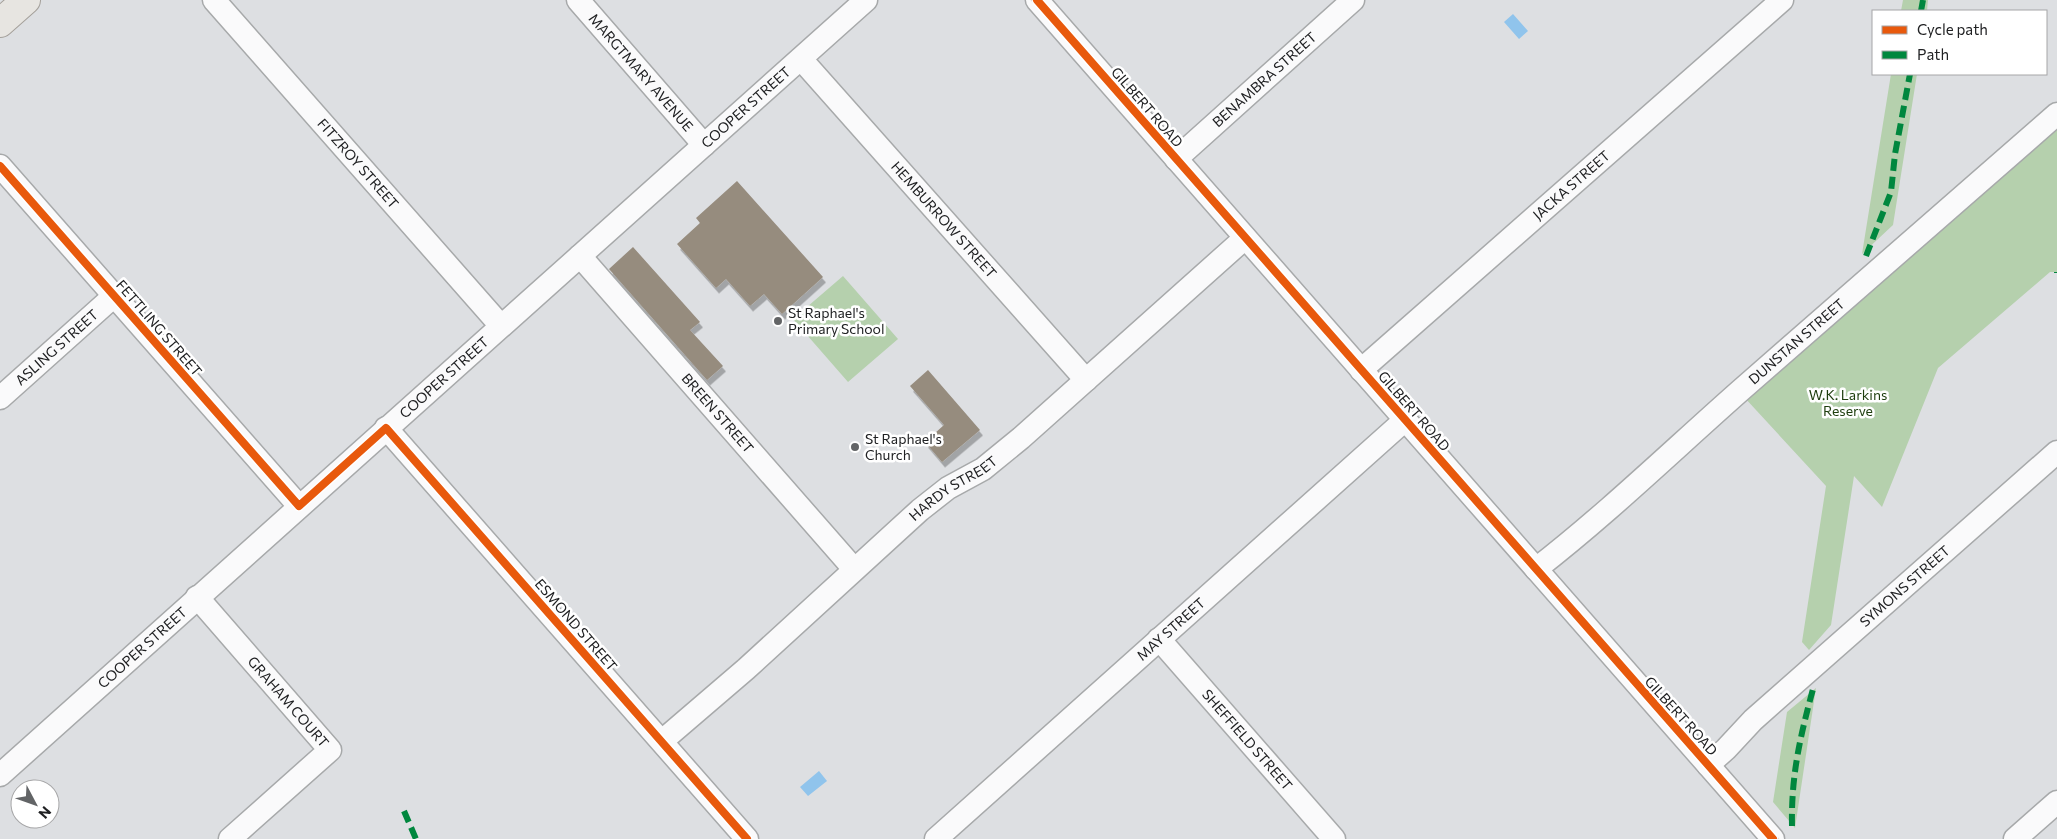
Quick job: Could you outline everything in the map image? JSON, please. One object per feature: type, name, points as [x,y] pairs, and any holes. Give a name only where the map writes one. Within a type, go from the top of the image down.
[{"type":"main road","points":[[0,23],[26,0]]},
{"type":"street","name":"FITZROY STREET","points":[[214,0],[501,326]]},
{"type":"street","name":"MARGTMARY AVENUE","points":[[578,0],[704,145]]},
{"type":"street","name":"COOPER STREET","points":[[0,775],[866,0]]},
{"type":"street","name":"GILBERT ROAD","points":[[1037,0],[1773,839]]},
{"type":"street","name":"BENAMBRA STREET","points":[[1176,160],[1353,0]]},
{"type":"street","name":"JACKA STREET","points":[[1361,370],[1782,0]]},
{"type":"street","name":"HEMBURROW STREET","points":[[801,59],[1086,380]]},
{"type":"street","name":"DUNSTAN STREET","points":[[1536,569],[1687,440],[1739,392],[1857,291],[2057,114]]},
{"type":"street","name":"FETTLING STREET","points":[[0,166],[299,506]]},
{"type":"street","name":"HARDY STREET","points":[[662,741],[746,669],[854,569],[948,488],[983,469],[1021,438],[1245,238]]},
{"type":"street","name":"BREEN STREET","points":[[580,256],[854,569]]},
{"type":"street","name":"ASLING STREET","points":[[0,398],[114,296]]},
{"type":"street","name":"MAY STREET","points":[[936,839],[1405,420]]},
{"type":"street","name":"ESMOND STREET","points":[[386,428],[747,839]]},
{"type":"street","name":"SYMONS STREET","points":[[1705,761],[1720,741],[1753,720],[2057,452]]},
{"type":"street","name":"GRAHAM COURT","points":[[197,597],[330,750],[230,839]]},
{"type":"street","name":"SHEFFIELD STREET","points":[[1159,640],[1334,839]]},
{"type":"street","points":[[2014,839],[2057,802]]},
{"type":"green space","points":[[1903,0],[1928,0],[1927,10],[1901,10]]},
{"type":"green space","points":[[1891,75],[1917,75],[1893,225],[1862,254]]},
{"type":"green space","name":"W.K. Larkins Reserve","points":[[2057,124],[2057,272],[2050,272],[1938,368],[1882,507],[1854,476],[1831,625],[1809,650],[1802,642],[1826,486],[1744,397]]},
{"type":"green space","points":[[843,276],[898,339],[848,382],[793,319]]},
{"type":"green space","points":[[1816,688],[1795,828],[1773,802],[1787,712]]},
{"type":"water","points":[[1513,14],[1528,31],[1519,39],[1504,22]]},
{"type":"water","points":[[819,771],[827,781],[808,796],[800,787]]},
{"type":"building","points":[[737,181],[823,277],[782,314],[764,294],[750,306],[726,279],[716,288],[677,244],[700,223],[696,218]]},
{"type":"building","points":[[633,247],[700,322],[690,330],[723,366],[707,380],[609,269]]},
{"type":"building","points":[[928,370],[980,430],[942,462],[925,442],[944,425],[910,386]]},
{"type":"tram line","points":[[1031,0],[1398,418]]},
{"type":"tram line","points":[[1041,0],[1779,839]]},
{"type":"tram line","points":[[1410,431],[1767,839]]},
{"type":"marked path","points":[[1921,10],[1923,0]]},
{"type":"marked path","points":[[1866,256],[1891,192],[1895,154],[1910,75]]},
{"type":"marked path","points":[[1792,826],[1793,790],[1797,757],[1813,689]]},
{"type":"marked path","points":[[404,811],[416,839]]},
{"type":"cycle path","points":[[1037,0],[1773,839]]},
{"type":"cycle path","points":[[0,166],[299,506],[386,428],[747,839]]},
{"type":"place","name":"St Raphael's Primary School","points":[[778,321]]},
{"type":"place","name":"St Raphael's Church","points":[[855,447]]}]
